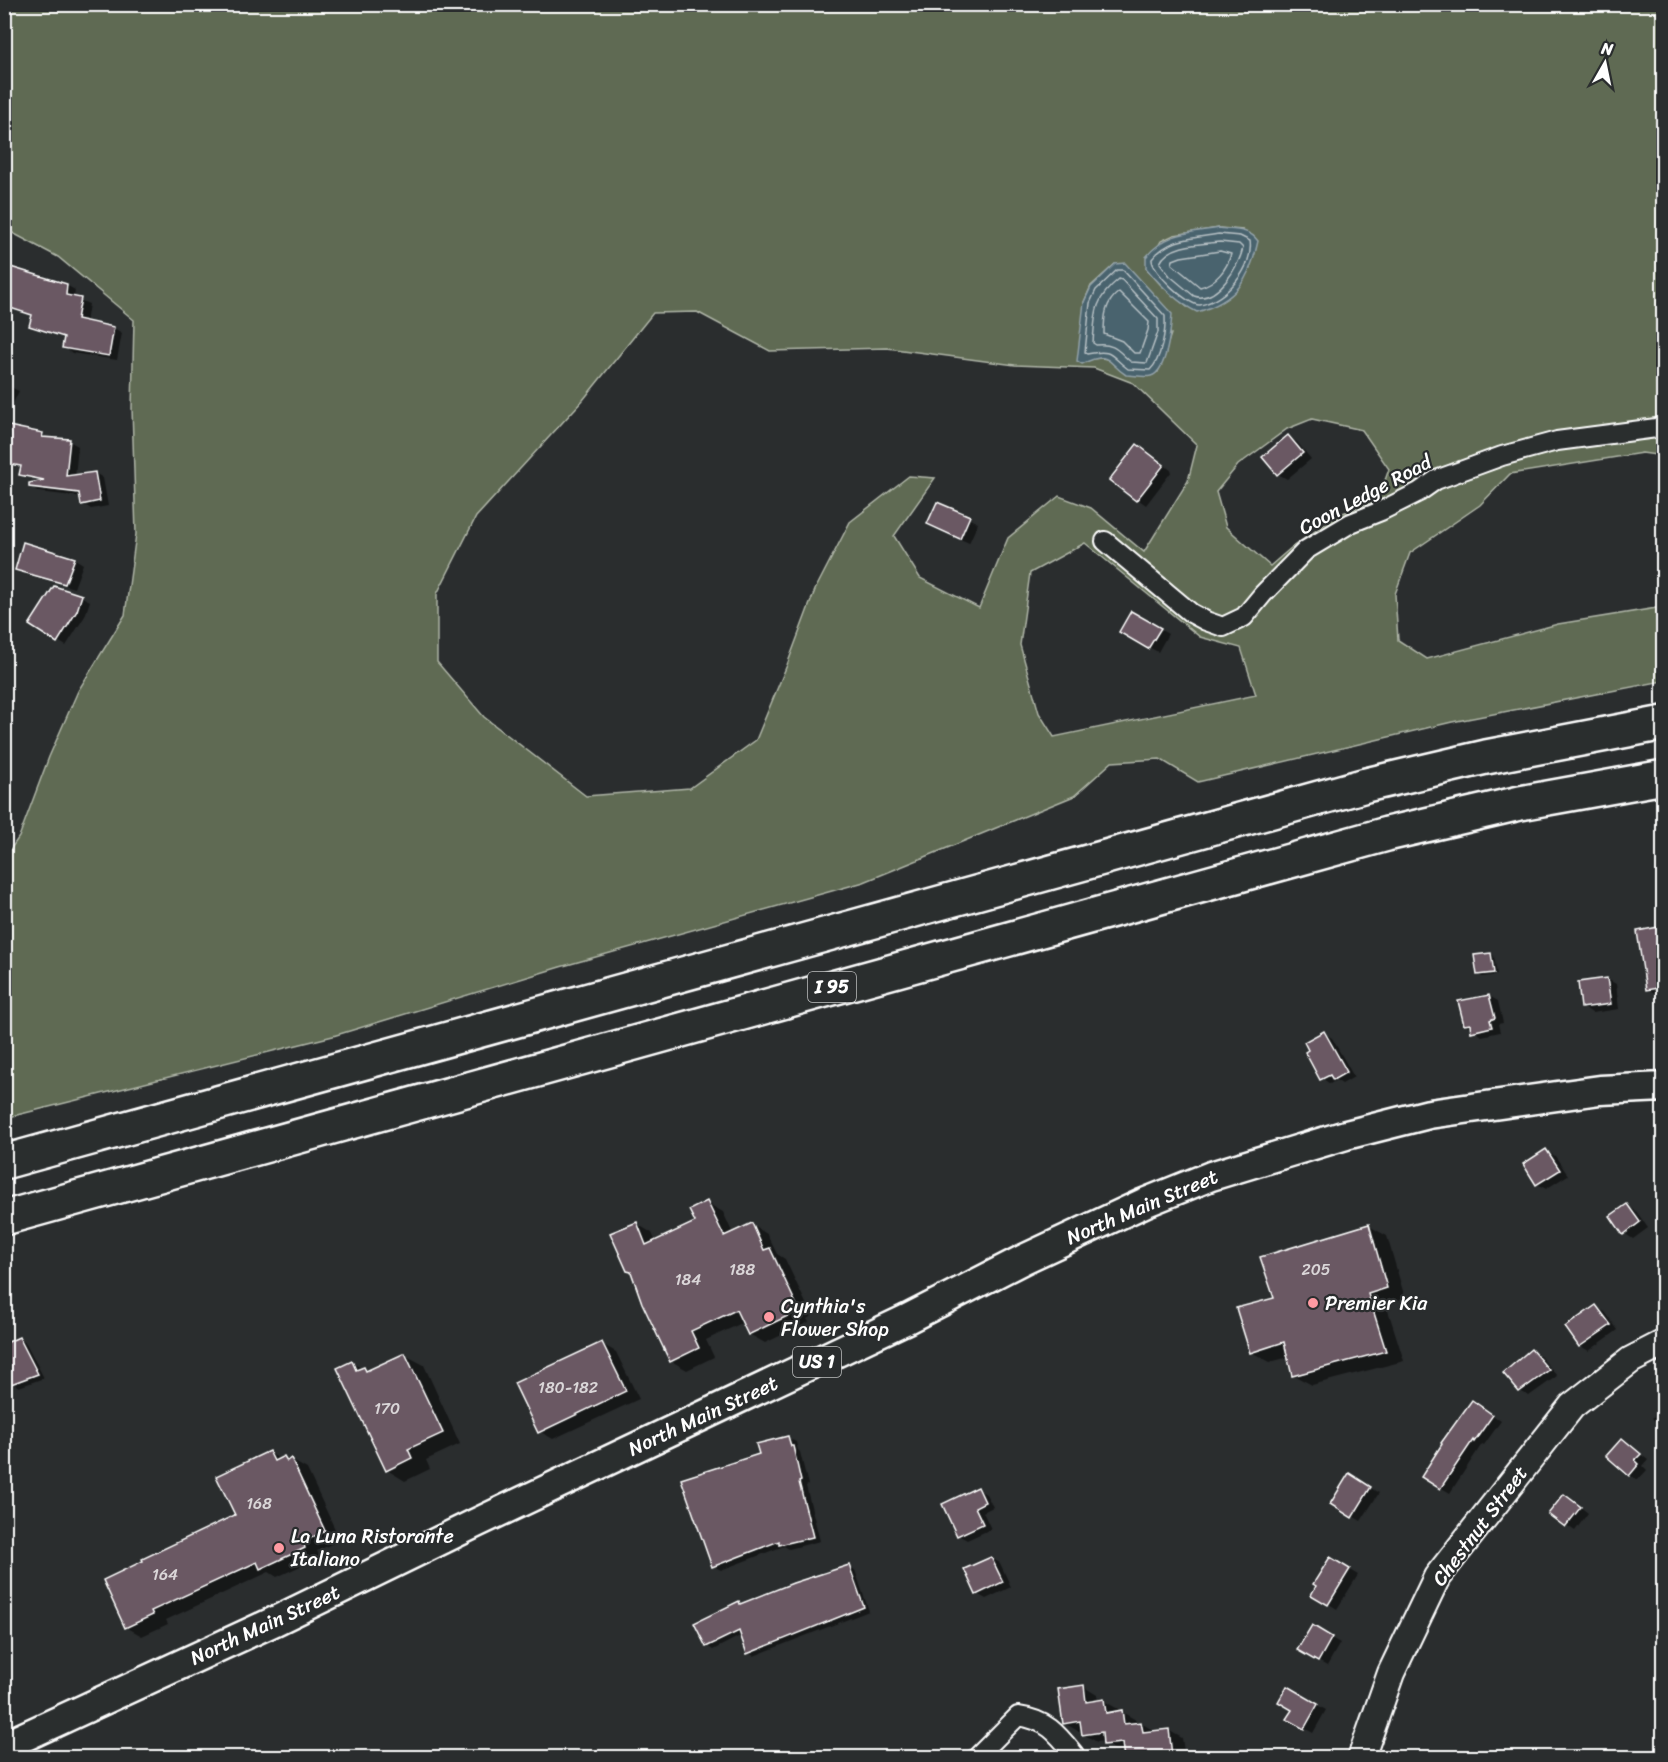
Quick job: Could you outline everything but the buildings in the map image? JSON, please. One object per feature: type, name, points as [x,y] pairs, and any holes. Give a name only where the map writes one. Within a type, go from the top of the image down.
[{"type":"highway","points":[[4,1162],[1366,785],[1486,757],[1664,723]]},
{"type":"highway","name":"I 95","points":[[4,1218],[1387,834],[1520,804],[1664,777]]},
{"type":"main road","name":"North Main Street","points":[[4,1746],[275,1621],[907,1319],[1044,1250],[1144,1203],[1200,1180],[1296,1149],[1429,1114],[1600,1090],[1664,1087]]},
{"type":"street","name":"Coon Ledge Road","points":[[1105,541],[1191,613],[1223,627],[1244,617],[1306,550],[1352,523],[1419,492],[1436,480],[1502,456],[1557,441],[1664,427]]},
{"type":"street","name":"Chestnut Street","points":[[1361,1758],[1391,1673],[1437,1577],[1572,1406],[1631,1359],[1664,1343]]},
{"type":"street","points":[[976,1758],[1018,1716],[1035,1719],[1056,1731],[1075,1758]]},
{"type":"green space","points":[[5,5],[1663,5],[1663,456],[1642,453],[1510,474],[1480,505],[1410,553],[1395,594],[1398,640],[1427,659],[1558,624],[1663,607],[1663,681],[1452,722],[1198,782],[1160,759],[1112,762],[1074,796],[864,882],[560,967],[333,1036],[5,1118],[5,857],[19,837],[49,757],[78,691],[125,615],[136,534],[132,408],[134,320],[58,257],[5,229]],"holes":[[[1219,228],[1242,230],[1187,307],[1161,285],[1146,268],[1161,241],[1174,235]],[[1115,264],[1171,334],[1158,372],[1114,365],[1111,360],[1102,358],[1091,359],[1084,302],[1091,286]],[[697,312],[770,351],[887,348],[1015,365],[1094,368],[1133,383],[1197,445],[1188,481],[1144,552],[1091,508],[1059,496],[1008,538],[979,608],[920,578],[894,536],[935,478],[909,476],[850,522],[815,590],[756,740],[690,788],[586,796],[484,717],[437,662],[437,594],[476,517],[583,400],[653,313]],[[1312,419],[1362,430],[1389,469],[1378,500],[1340,514],[1292,547],[1270,566],[1226,527],[1216,492],[1238,465],[1287,429]],[[1085,543],[1200,637],[1241,648],[1256,695],[1054,737],[1039,713],[1020,645],[1030,573]]]},
{"type":"water","points":[[1219,228],[1240,230],[1254,237],[1258,241],[1255,255],[1245,278],[1231,295],[1222,302],[1197,312],[1175,298],[1157,281],[1146,268],[1146,257],[1170,238]]},
{"type":"water","points":[[1125,263],[1172,314],[1169,339],[1161,367],[1151,376],[1126,375],[1103,358],[1082,364],[1077,361],[1084,302],[1091,287],[1115,264]]},
{"type":"place","name":"Premier Kia","points":[[1313,1303]]},
{"type":"place","name":"Cynthia's Flower Shop","points":[[769,1317]]},
{"type":"place","name":"La Luna Ristorante Italiano","points":[[279,1548]]}]
